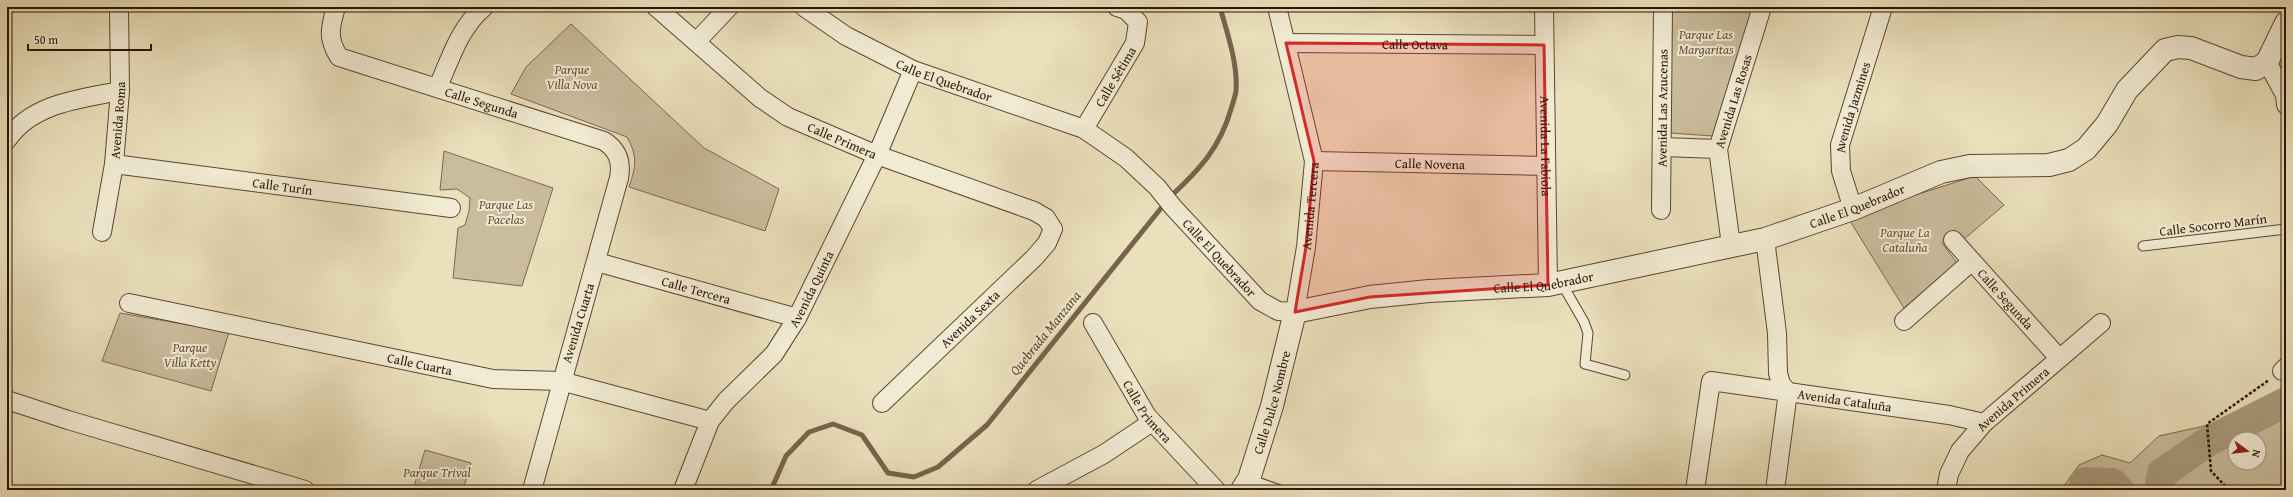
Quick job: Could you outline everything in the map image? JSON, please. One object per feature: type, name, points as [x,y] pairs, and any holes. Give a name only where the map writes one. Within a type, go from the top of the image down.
[{"type":"street","name":"Avenida Roma","points":[[102,232],[114,164],[120,91],[119,7]]},
{"type":"street","name":"Calle Segunda","points":[[336,7],[330,29],[332,46],[339,57],[438,87],[604,141],[613,146],[618,156]]},
{"type":"street","points":[[438,87],[455,46],[475,15],[484,7]]},
{"type":"street","name":"Calle Primera","points":[[656,7],[760,98],[788,117],[876,155],[1034,211],[1046,218],[1053,229]]},
{"type":"street","points":[[696,42],[729,7]]},
{"type":"street","name":"Calle El Quebrador","points":[[804,7],[846,36],[913,70],[1084,129],[1126,158],[1157,187],[1172,207],[1260,301],[1278,312],[1295,312],[1370,297],[1429,291],[1554,283],[1765,239],[1853,209],[1940,172],[1970,166],[2049,165],[2070,160],[2086,149],[2107,124],[2127,90],[2165,50],[2178,47],[2191,48],[2241,67],[2256,69],[2267,62]]},
{"type":"street","name":"Calle Sétima","points":[[1084,129],[1135,43],[1138,32],[1138,22],[1126,10],[1117,7]]},
{"type":"street","name":"Avenida Tercera","points":[[1277,7],[1314,161],[1306,247],[1295,312]]},
{"type":"street","name":"Avenida La Fabiola","points":[[1544,7],[1546,166],[1554,283]]},
{"type":"street","name":"Avenida Las Azucenas","points":[[1661,210],[1663,147],[1663,7]]},
{"type":"street","name":"Avenida Las Rosas","points":[[1731,245],[1718,149],[1762,7]]},
{"type":"street","name":"Avenida Jazmines","points":[[1853,209],[1841,171],[1840,145],[1883,7]]},
{"type":"street","points":[[2286,23],[2267,62],[2285,95],[2286,105]]},
{"type":"street","name":"Calle Octava","points":[[1286,43],[1544,45]]},
{"type":"street","name":"Avenida Quinta","points":[[683,490],[710,421],[726,401],[774,354],[797,318],[876,155],[913,70]]},
{"type":"street","points":[[10,130],[52,105],[120,91]]},
{"type":"street","points":[[1663,147],[1718,149]]},
{"type":"street","name":"Avenida Cuarta","points":[[532,490],[561,381],[597,262],[620,173],[621,167],[618,156]]},
{"type":"street","name":"Calle Novena","points":[[1314,161],[1546,166]]},
{"type":"street","name":"Calle Turín","points":[[114,164],[451,208]]},
{"type":"street","name":"Avenida Sexta","points":[[882,403],[1034,258],[1047,243],[1053,229]]},
{"type":"street","name":"Avenida Cataluña","points":[[1765,239],[1777,333],[1778,373],[1781,384],[1788,392],[1949,415],[1984,423]]},
{"type":"street","name":"Calle Segunda","points":[[1953,240],[1971,262],[2059,358]]},
{"type":"street","name":"Calle Tercera","points":[[597,262],[797,318]]},
{"type":"street","points":[[1904,321],[1971,262]]},
{"type":"street","name":"Calle Cuarta","points":[[129,303],[493,379],[561,381],[710,421]]},
{"type":"street","name":"Calle Dulce Nombre","points":[[1246,484],[1272,406],[1295,312]]},
{"type":"street","name":"Calle Primera","points":[[1093,323],[1152,422],[1216,490]]},
{"type":"street","name":"Avenida Primera","points":[[1946,490],[1949,474],[1960,451],[1984,423],[2101,323]]},
{"type":"street","points":[[1695,490],[1711,381],[1788,392],[1775,490]]},
{"type":"street","points":[[7,400],[68,420],[305,490]]},
{"type":"street","points":[[1037,490],[1104,454],[1152,422]]},
{"type":"lane","name":"Calle Socorro Marín","points":[[2143,246],[2286,230]]},
{"type":"lane","points":[[1554,283],[1584,322],[1588,333],[1585,364],[1625,375]]},
{"type":"lane","points":[[1246,484],[1280,490]]},
{"type":"path","points":[[2229,490],[2211,471],[2208,424],[2284,369]]},
{"type":"highlighted area","points":[[1286,43],[1544,45],[1548,285],[1370,297],[1295,312],[1306,247],[1314,161]]},
{"type":"green space","name":"Parque Las Margaritas","points":[[1671,7],[1753,7],[1713,136],[1670,133]]},
{"type":"green space","name":"Parque Villa Nova","points":[[571,24],[704,148],[779,189],[765,231],[629,187],[635,162],[633,150],[627,137],[511,94],[526,67]]},
{"type":"green space","name":"Parque Las Pacelas","points":[[444,151],[553,188],[522,286],[453,278],[458,228],[465,225],[469,211],[470,198],[457,189],[440,190]]},
{"type":"green space","name":"Parque La Cataluña","points":[[1975,176],[2004,205],[1963,240],[1954,230],[1942,243],[1957,263],[1904,308],[1850,221],[1897,201]]},
{"type":"green space","name":"Parque Villa Ketty","points":[[120,313],[229,332],[211,391],[102,361]]},
{"type":"green space","points":[[2286,390],[2286,490],[2061,490],[2079,465],[2102,455],[2130,463],[2159,436],[2218,423],[2241,409]]},
{"type":"green space","name":"Parque Trival","points":[[425,450],[471,463],[463,490],[413,490]]},
{"type":"waterway","name":"Quebrada Manzana","points":[[771,490],[786,456],[809,432],[833,424],[862,435],[888,473],[914,477],[938,467],[987,425],[1170,197],[1199,168],[1215,147],[1226,123],[1236,91],[1234,59],[1220,7]]},
{"type":"waterway","points":[[2159,490],[2162,473],[2209,441],[2286,402]]},
{"type":"waterway","points":[[2082,490],[2085,482],[2112,483],[2119,490]]}]
